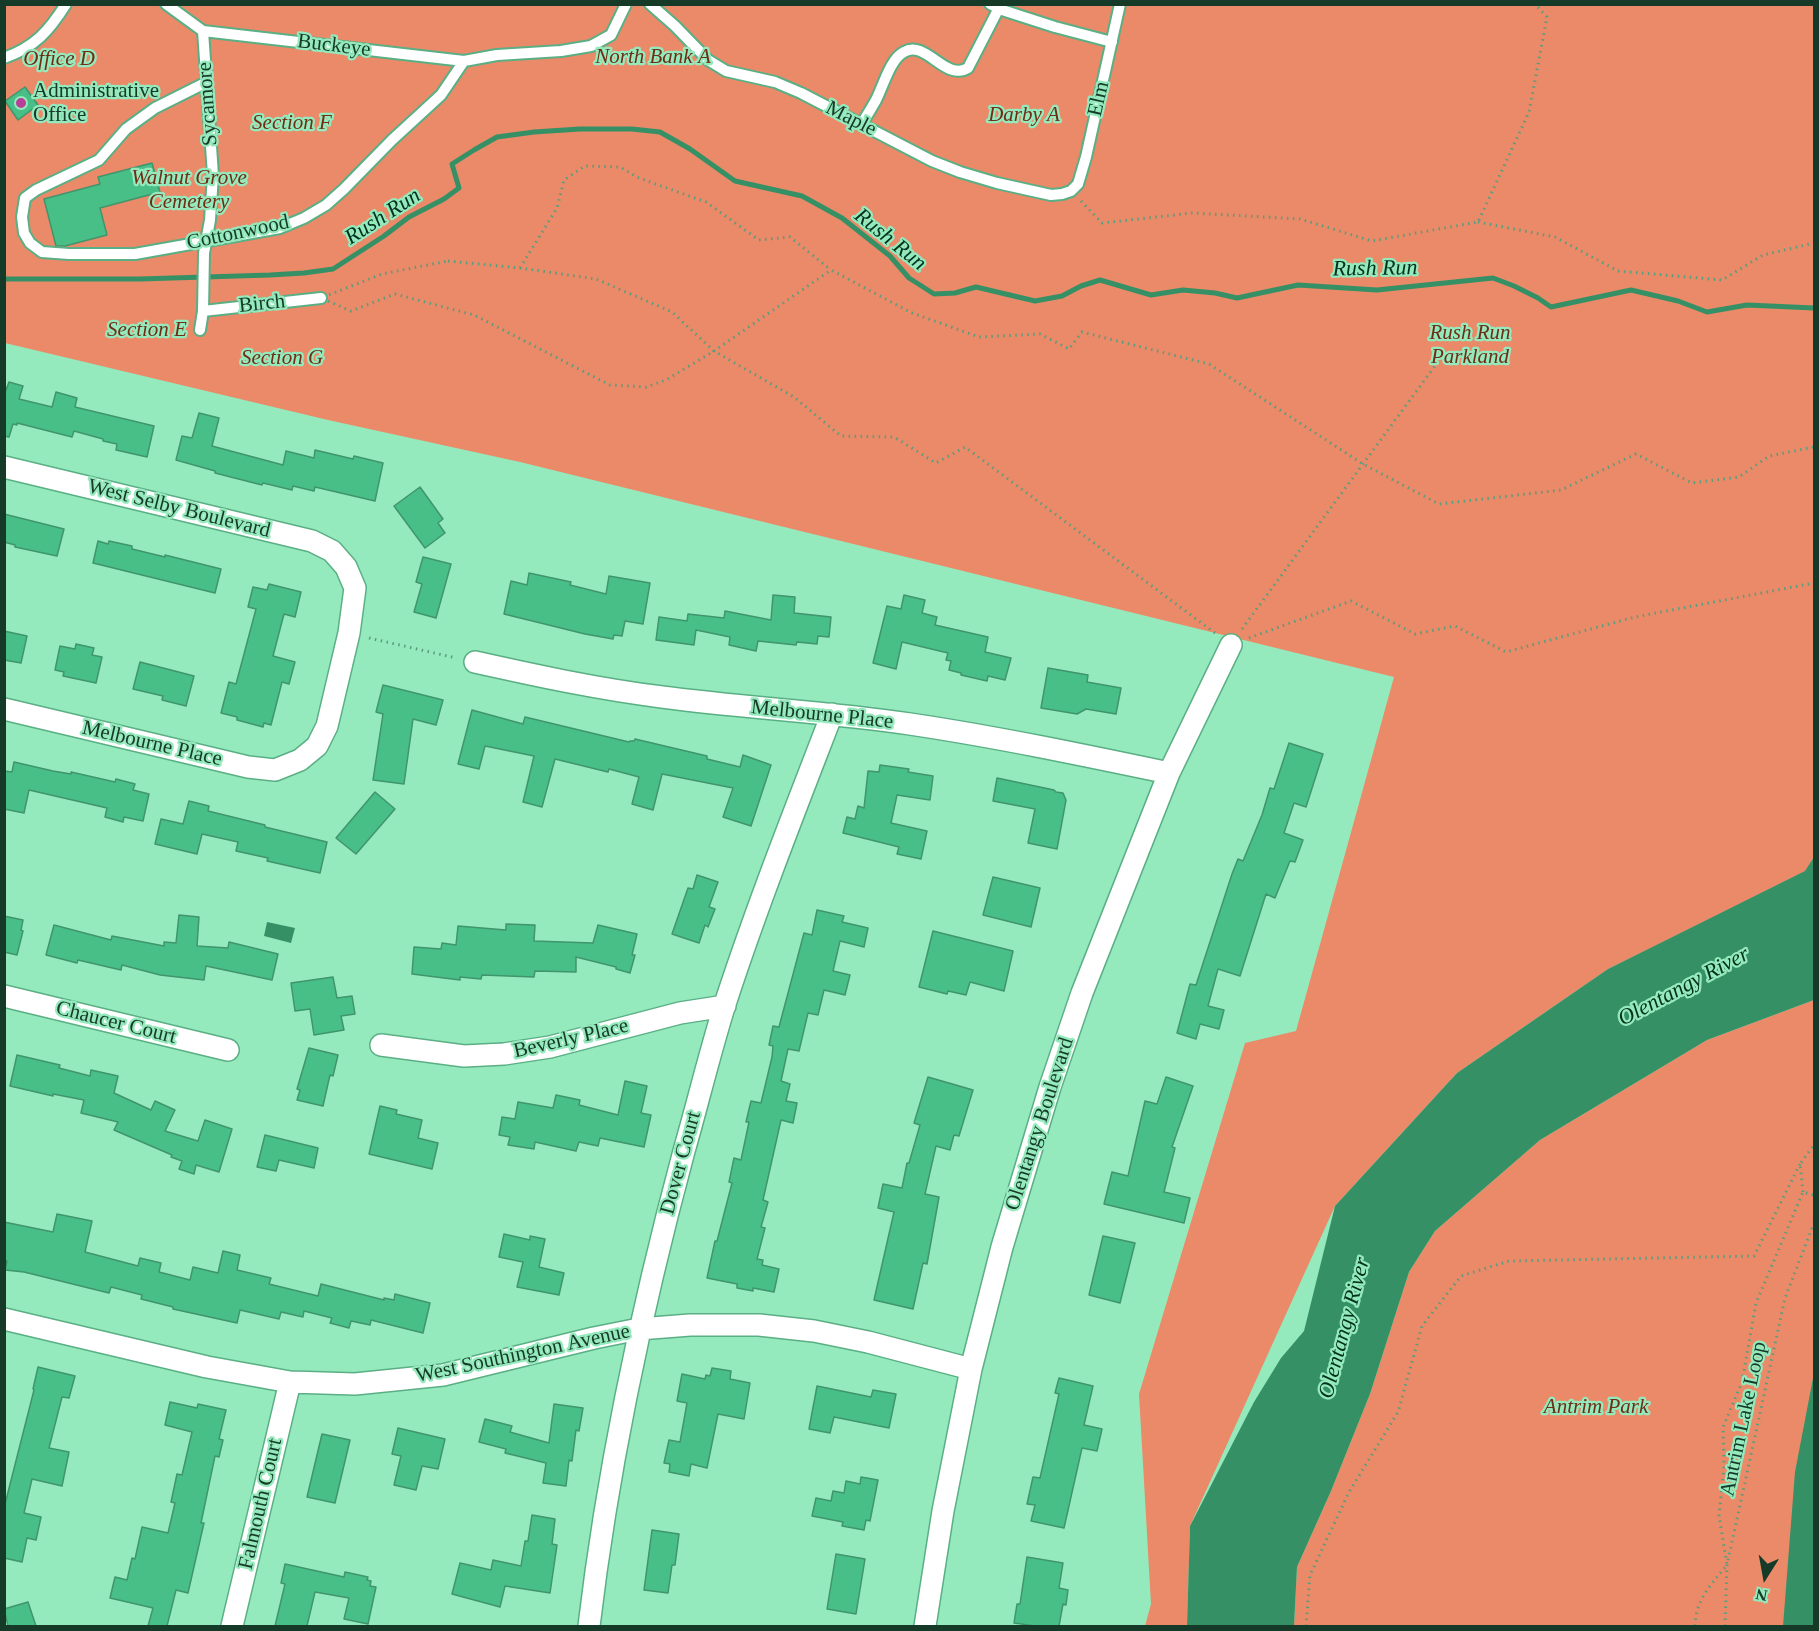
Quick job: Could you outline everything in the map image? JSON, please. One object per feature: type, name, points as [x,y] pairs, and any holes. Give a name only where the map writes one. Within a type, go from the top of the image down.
[{"type":"street","name":"West Selby Boulevard","points":[[4,467],[312,541],[332,551],[346,567],[355,588],[349,633]]},
{"type":"street","name":"Melbourne Place","points":[[4,709],[248,767],[275,770],[300,760],[317,746],[327,726],[349,633]]},
{"type":"street","name":"Olentangy Boulevard","points":[[925,1626],[943,1511],[971,1369],[1002,1247],[1050,1087],[1086,983],[1169,772],[1231,645]]},
{"type":"street","name":"Melbourne Place","points":[[475,662],[610,690],[910,724],[1169,772]]},
{"type":"street","name":"Dover Court","points":[[589,1626],[608,1494],[639,1329],[663,1230],[725,1006],[773,868],[832,714]]},
{"type":"street","name":"Chaucer Court","points":[[4,996],[228,1050]]},
{"type":"street","name":"Beverly Place","points":[[381,1045],[464,1056],[504,1054],[550,1047],[680,1012],[725,1006]]},
{"type":"street","name":"West Southington Avenue","points":[[4,1319],[207,1367],[290,1382],[355,1384],[443,1375],[594,1338],[639,1329],[690,1325],[759,1325],[803,1330],[868,1342],[971,1369]]},
{"type":"street","name":"Falmouth Court","points":[[232,1626],[290,1382]]},
{"type":"lane","points":[[4,58],[36,42],[52,26],[66,4]]},
{"type":"lane","points":[[166,4],[203,31]]},
{"type":"lane","points":[[464,61],[497,55],[561,51],[591,46],[611,34],[626,4]]},
{"type":"lane","name":"Maple","points":[[650,4],[708,60],[726,71],[775,82],[801,93],[932,161],[960,172],[1037,193],[1062,194],[1071,191]]},
{"type":"lane","name":"Elm","points":[[1071,191],[1078,184],[1086,157],[1120,4]]},
{"type":"lane","points":[[861,125],[876,100],[890,69],[904,52],[912,49],[920,51],[956,72],[962,72],[968,68],[997,6],[1055,27],[1112,42]]},
{"type":"lane","name":"Buckeye","points":[[203,31],[464,61]]},
{"type":"lane","name":"Sycamore","points":[[201,330],[204,253],[210,220],[213,175],[203,31]]},
{"type":"lane","name":"Cottonwood","points":[[207,82],[154,108],[126,129],[99,160],[36,190],[25,198],[22,218],[24,233],[30,243],[42,252],[135,254],[280,228],[304,218],[326,205],[344,189],[441,94],[464,61]]},
{"type":"lane","name":"Birch","points":[[203,311],[321,298]]},
{"type":"path","points":[[1478,222],[1529,112],[1547,17],[1535,4]]},
{"type":"path","points":[[520,268],[557,208],[564,180],[585,166],[620,167],[639,178],[706,202],[759,240],[790,237],[831,270],[912,313],[979,337],[1040,334],[1069,349],[1082,332],[1209,364],[1363,464],[1438,504],[1562,490],[1636,454],[1692,483],[1739,477],[1769,456],[1815,447]]},
{"type":"path","points":[[1071,191],[1102,223],[1192,213],[1300,219],[1372,241],[1478,222],[1555,237],[1618,271],[1722,280],[1763,255],[1815,243]]},
{"type":"path","points":[[321,298],[382,274],[448,261],[596,279],[672,312],[714,351],[794,398],[841,436],[894,437],[936,463],[965,447],[1231,645]]},
{"type":"path","points":[[321,298],[351,311],[394,294],[474,315],[610,385],[646,387],[666,380],[714,351],[831,270]]},
{"type":"path","points":[[1231,645],[1440,359]]},
{"type":"path","points":[[1231,645],[1351,601],[1415,634],[1455,626],[1506,652],[1635,617],[1815,583]]},
{"type":"path","points":[[349,633],[475,662]]},
{"type":"path","points":[[1306,1626],[1310,1575],[1349,1492],[1398,1412],[1422,1326],[1461,1276],[1509,1261],[1754,1256],[1800,1164],[1815,1145]]},
{"type":"path","points":[[1695,1626],[1695,1617],[1704,1593],[1727,1566],[1719,1516],[1724,1467],[1723,1427],[1742,1382],[1756,1303],[1803,1192],[1800,1164]]},
{"type":"path","points":[[1803,1192],[1815,1195]]},
{"type":"path","name":"Antrim Lake Loop","points":[[1725,1626],[1727,1566],[1785,1298],[1815,1223]]},
{"type":"green space","name":"Rush Run Parkland","points":[[5,5],[1814,5],[1814,857],[1806,871],[1608,969],[1457,1073],[1335,1206],[1190,1526],[1187,1626],[1145,1626],[1151,1604],[1139,1394],[1245,1043],[1296,1031],[1394,677],[520,462],[328,420],[5,343]]},
{"type":"green space","name":"Antrim Park","points":[[1814,1000],[1814,1626],[1294,1626],[1297,1567],[1370,1394],[1409,1272],[1435,1231],[1540,1140],[1707,1040]]},
{"type":"water","name":"Olentangy River","points":[[1814,857],[1814,1000],[1707,1040],[1540,1140],[1435,1231],[1409,1272],[1370,1394],[1297,1567],[1294,1626],[1187,1626],[1190,1526],[1254,1402],[1281,1358],[1304,1331],[1335,1206],[1457,1073],[1608,969],[1805,871]]},
{"type":"water","points":[[267,922],[295,928],[291,943],[264,936]]},
{"type":"water","points":[[1814,1373],[1814,1626],[1783,1626],[1795,1472]]},
{"type":"building","name":"Administrative Office","points":[[25,87],[38,105],[18,120],[5,101]]},
{"type":"building","points":[[152,163],[160,192],[100,208],[107,235],[65,246],[56,246],[44,199],[100,184],[98,177]]},
{"type":"building","points":[[9,382],[23,386],[19,399],[52,407],[56,392],[77,398],[75,407],[154,426],[147,457],[116,450],[117,444],[74,431],[72,437],[17,423],[17,425],[13,424],[9,437],[4,436],[4,395]]},
{"type":"building","points":[[199,413],[219,418],[212,446],[283,465],[286,451],[314,458],[315,450],[383,463],[375,501],[315,487],[314,491],[293,486],[292,490],[263,483],[262,485],[176,460],[182,436],[192,438]]},
{"type":"building","points":[[420,487],[443,519],[438,523],[445,533],[425,548],[394,506]]},
{"type":"building","points":[[4,514],[64,529],[57,556],[15,547],[15,545],[4,542]]},
{"type":"building","points":[[98,541],[132,546],[132,549],[221,569],[215,593],[93,563]]},
{"type":"building","points":[[423,557],[451,564],[436,618],[414,612],[422,584],[416,582]]},
{"type":"building","points":[[529,573],[571,582],[570,585],[606,594],[609,576],[650,583],[643,624],[625,621],[622,636],[614,635],[613,639],[504,614],[511,581],[527,585]]},
{"type":"building","points":[[269,584],[301,592],[295,617],[284,614],[273,656],[295,662],[289,684],[282,682],[271,725],[264,723],[263,727],[221,713],[229,682],[236,684],[256,609],[248,607],[253,587],[267,590]]},
{"type":"building","points":[[773,595],[795,597],[794,613],[831,617],[829,637],[818,636],[817,644],[797,642],[796,645],[758,641],[756,651],[729,645],[730,637],[696,630],[694,645],[656,640],[659,617],[687,621],[688,614],[724,618],[725,611],[771,620]]},
{"type":"building","points":[[904,595],[925,600],[922,613],[937,617],[935,625],[988,637],[985,652],[1011,658],[1005,680],[988,676],[987,681],[961,675],[961,673],[949,670],[951,661],[946,660],[948,653],[902,642],[896,669],[873,663],[887,606],[901,609]]},
{"type":"building","points":[[4,631],[27,636],[21,663],[4,660]]},
{"type":"building","points":[[76,644],[94,648],[92,655],[102,657],[96,683],[63,676],[64,672],[55,670],[60,646],[75,649]]},
{"type":"building","points":[[140,662],[194,676],[186,706],[162,700],[163,696],[133,689]]},
{"type":"building","points":[[1048,668],[1088,675],[1087,682],[1121,688],[1116,714],[1086,709],[1077,714],[1041,708]]},
{"type":"building","points":[[383,685],[443,700],[436,725],[413,719],[404,784],[373,780],[383,714],[376,712]]},
{"type":"building","points":[[472,710],[523,724],[525,717],[629,742],[635,739],[707,756],[707,759],[740,767],[743,755],[771,765],[751,826],[723,817],[733,788],[662,774],[653,810],[632,804],[639,777],[555,759],[542,807],[523,802],[534,756],[485,746],[479,769],[458,764]]},
{"type":"building","points":[[1289,743],[1323,754],[1306,807],[1294,803],[1284,833],[1303,840],[1295,862],[1290,861],[1275,898],[1266,894],[1240,976],[1218,969],[1208,1006],[1224,1010],[1219,1029],[1200,1024],[1196,1039],[1177,1033],[1190,984],[1196,985],[1232,874],[1238,859],[1243,861],[1262,815],[1270,788],[1274,789]]},
{"type":"building","points":[[14,762],[53,771],[71,774],[71,772],[115,782],[116,779],[135,784],[133,790],[149,794],[143,821],[124,817],[123,822],[105,817],[107,808],[29,790],[24,813],[4,809],[4,771],[12,772]]},
{"type":"building","points":[[880,765],[909,769],[908,772],[933,776],[930,800],[897,795],[891,823],[927,831],[921,859],[897,854],[899,847],[843,833],[847,817],[855,819],[858,806],[864,808],[868,771],[879,772]]},
{"type":"building","points":[[997,778],[1063,793],[1066,800],[1057,849],[1028,843],[1035,809],[993,801]]},
{"type":"building","points":[[375,792],[395,809],[356,854],[336,838]]},
{"type":"building","points":[[189,801],[209,806],[208,811],[327,842],[320,873],[267,861],[268,858],[236,851],[238,842],[202,834],[197,854],[155,844],[161,819],[183,824]]},
{"type":"building","points":[[697,875],[718,882],[709,907],[715,909],[708,927],[705,925],[699,943],[672,934],[688,888],[693,889]]},
{"type":"building","points":[[993,877],[1040,888],[1031,927],[983,915]]},
{"type":"building","points":[[817,910],[844,916],[842,922],[868,928],[864,947],[840,941],[833,971],[850,975],[845,995],[824,990],[818,1015],[808,1013],[799,1051],[788,1049],[781,1081],[790,1084],[786,1101],[797,1103],[793,1123],[781,1120],[763,1200],[768,1202],[761,1227],[765,1228],[757,1259],[763,1260],[762,1265],[779,1269],[774,1292],[737,1288],[737,1284],[707,1278],[732,1183],[729,1182],[734,1158],[741,1160],[751,1101],[761,1103],[772,1057],[773,1046],[769,1045],[773,1026],[779,1027],[804,933],[812,935]]},
{"type":"building","points":[[179,915],[199,917],[197,946],[228,948],[229,942],[278,954],[272,980],[206,966],[204,980],[160,975],[122,965],[121,970],[46,955],[54,925],[111,940],[112,936],[164,946],[164,942],[176,943]]},
{"type":"building","points":[[4,916],[23,920],[21,930],[23,931],[17,955],[4,952]]},
{"type":"building","points":[[506,924],[535,925],[534,941],[593,943],[598,925],[637,934],[630,973],[576,957],[576,972],[535,971],[534,977],[482,975],[481,979],[460,977],[460,980],[412,974],[414,947],[441,949],[442,943],[456,945],[458,926],[506,930]]},
{"type":"building","points":[[933,931],[1013,951],[1004,991],[970,982],[966,995],[948,991],[947,994],[919,987]]},
{"type":"building","points":[[333,977],[337,998],[352,996],[355,1014],[341,1016],[344,1030],[314,1035],[310,1009],[295,1011],[291,983]]},
{"type":"building","points":[[309,1048],[338,1055],[333,1076],[330,1075],[323,1106],[297,1100],[300,1090],[297,1089]]},
{"type":"building","points":[[17,1055],[60,1065],[59,1068],[90,1076],[91,1070],[118,1076],[114,1093],[151,1110],[155,1101],[175,1110],[165,1131],[198,1141],[205,1120],[232,1129],[219,1172],[196,1165],[194,1174],[179,1169],[182,1161],[171,1157],[172,1155],[114,1130],[118,1122],[81,1113],[84,1100],[53,1094],[53,1096],[10,1086]]},
{"type":"building","points":[[928,1077],[973,1090],[959,1136],[954,1135],[950,1150],[936,1146],[925,1194],[939,1197],[927,1264],[923,1263],[913,1309],[874,1300],[894,1212],[878,1208],[883,1184],[902,1188],[907,1163],[909,1163],[920,1125],[914,1123]]},
{"type":"building","points":[[1166,1077],[1193,1086],[1172,1147],[1175,1148],[1164,1192],[1190,1198],[1184,1223],[1104,1204],[1112,1172],[1128,1176],[1145,1101],[1157,1104]]},
{"type":"building","points":[[625,1081],[647,1086],[641,1113],[651,1115],[644,1147],[600,1138],[598,1146],[579,1142],[576,1151],[535,1142],[534,1149],[508,1145],[510,1137],[499,1135],[502,1117],[515,1119],[518,1102],[553,1108],[556,1095],[580,1100],[579,1105],[618,1115]]},
{"type":"building","points":[[380,1106],[397,1110],[396,1114],[422,1120],[418,1138],[438,1143],[432,1169],[369,1154]]},
{"type":"building","points":[[265,1135],[318,1148],[314,1168],[279,1160],[276,1171],[257,1167]]},
{"type":"building","points":[[57,1214],[92,1221],[85,1252],[138,1266],[140,1258],[161,1263],[159,1272],[190,1280],[193,1267],[218,1273],[223,1251],[240,1255],[237,1270],[271,1278],[269,1284],[318,1296],[321,1284],[384,1300],[384,1298],[394,1300],[395,1294],[430,1303],[423,1333],[371,1320],[370,1325],[351,1321],[349,1328],[330,1323],[332,1318],[304,1311],[303,1317],[281,1312],[279,1319],[240,1310],[237,1323],[173,1309],[173,1307],[141,1299],[142,1295],[111,1287],[109,1293],[24,1272],[5,1270],[7,1261],[4,1261],[4,1222],[53,1232]]},
{"type":"building","points":[[504,1234],[530,1240],[530,1236],[545,1239],[539,1267],[564,1273],[559,1295],[517,1287],[523,1262],[499,1257]]},
{"type":"building","points":[[1103,1236],[1135,1243],[1120,1303],[1089,1295]]},
{"type":"building","points":[[38,1367],[75,1376],[69,1398],[62,1397],[49,1448],[69,1452],[62,1486],[32,1479],[24,1513],[41,1517],[36,1540],[27,1538],[22,1562],[4,1558],[4,1508]]},
{"type":"building","points":[[712,1368],[731,1371],[730,1379],[750,1383],[744,1419],[718,1414],[707,1468],[691,1464],[689,1476],[669,1472],[670,1464],[664,1463],[669,1440],[680,1442],[687,1403],[677,1401],[682,1374],[705,1379],[706,1375],[710,1376]]},
{"type":"building","points":[[1059,1378],[1093,1386],[1084,1425],[1102,1429],[1097,1451],[1082,1448],[1064,1528],[1031,1521],[1035,1505],[1027,1504],[1033,1477],[1040,1478],[1059,1394],[1055,1393]]},
{"type":"building","points":[[817,1386],[871,1397],[873,1390],[896,1394],[889,1428],[834,1417],[830,1433],[809,1429]]},
{"type":"building","points":[[170,1402],[197,1408],[198,1404],[226,1410],[219,1439],[223,1440],[219,1457],[215,1456],[201,1523],[204,1523],[188,1593],[176,1590],[167,1626],[148,1626],[153,1608],[110,1598],[115,1577],[127,1580],[132,1558],[135,1559],[142,1527],[168,1533],[175,1503],[171,1502],[177,1474],[182,1475],[192,1432],[165,1425]]},
{"type":"building","points":[[554,1404],[583,1408],[579,1431],[576,1430],[572,1461],[569,1460],[566,1486],[543,1483],[546,1463],[505,1453],[506,1449],[479,1442],[485,1419],[512,1426],[510,1432],[549,1443]]},
{"type":"building","points":[[398,1428],[445,1439],[438,1469],[422,1466],[416,1490],[394,1485],[401,1456],[392,1454]]},
{"type":"building","points":[[322,1434],[350,1440],[335,1503],[307,1497]]},
{"type":"building","points":[[861,1477],[878,1480],[870,1521],[866,1520],[864,1530],[842,1526],[843,1522],[812,1516],[816,1498],[831,1501],[833,1491],[844,1493],[846,1481],[860,1484]]},
{"type":"building","points":[[532,1515],[555,1519],[552,1544],[557,1545],[550,1593],[505,1586],[500,1607],[452,1594],[460,1563],[491,1570],[493,1560],[521,1566]]},
{"type":"building","points":[[652,1530],[679,1534],[668,1593],[644,1590]]},
{"type":"building","points":[[836,1554],[865,1559],[856,1614],[827,1609]]},
{"type":"building","points":[[1027,1557],[1063,1563],[1059,1588],[1068,1590],[1059,1626],[1014,1623],[1017,1604],[1020,1604]]},
{"type":"building","points":[[285,1564],[344,1577],[345,1572],[368,1577],[367,1580],[371,1581],[370,1586],[376,1587],[368,1624],[344,1619],[349,1598],[315,1592],[307,1626],[275,1626],[285,1584],[281,1583]]},
{"type":"building","points":[[28,1602],[36,1626],[8,1626],[4,1609]]},
{"type":"waterway","name":"Rush Run","points":[[4,279],[140,279],[270,275],[333,269],[409,217],[444,199],[459,188],[452,164],[497,137],[580,129],[632,129],[660,132],[690,149],[735,181],[802,196],[842,218],[890,256],[909,278],[934,294],[955,293],[976,287],[1035,301],[1062,296],[1081,286],[1100,280],[1151,295],[1183,290],[1237,298],[1298,285],[1377,290],[1493,278],[1514,286],[1551,307],[1631,290],[1678,301],[1707,312],[1747,305],[1814,308]]},
{"type":"place","name":"Administrative Office","points":[[21,103]]},
{"type":"park label","name":"North Bank A","points":[[653,57]]},
{"type":"park label","name":"Office D","points":[[59,59]]},
{"type":"park label","name":"Darby A","points":[[1024,115]]},
{"type":"park label","name":"Section F","points":[[292,123]]},
{"type":"park label","name":"Walnut Grove Cemetery","points":[[189,190]]},
{"type":"park label","name":"Section E","points":[[147,330]]},
{"type":"park label","name":"Section G","points":[[282,358]]}]
